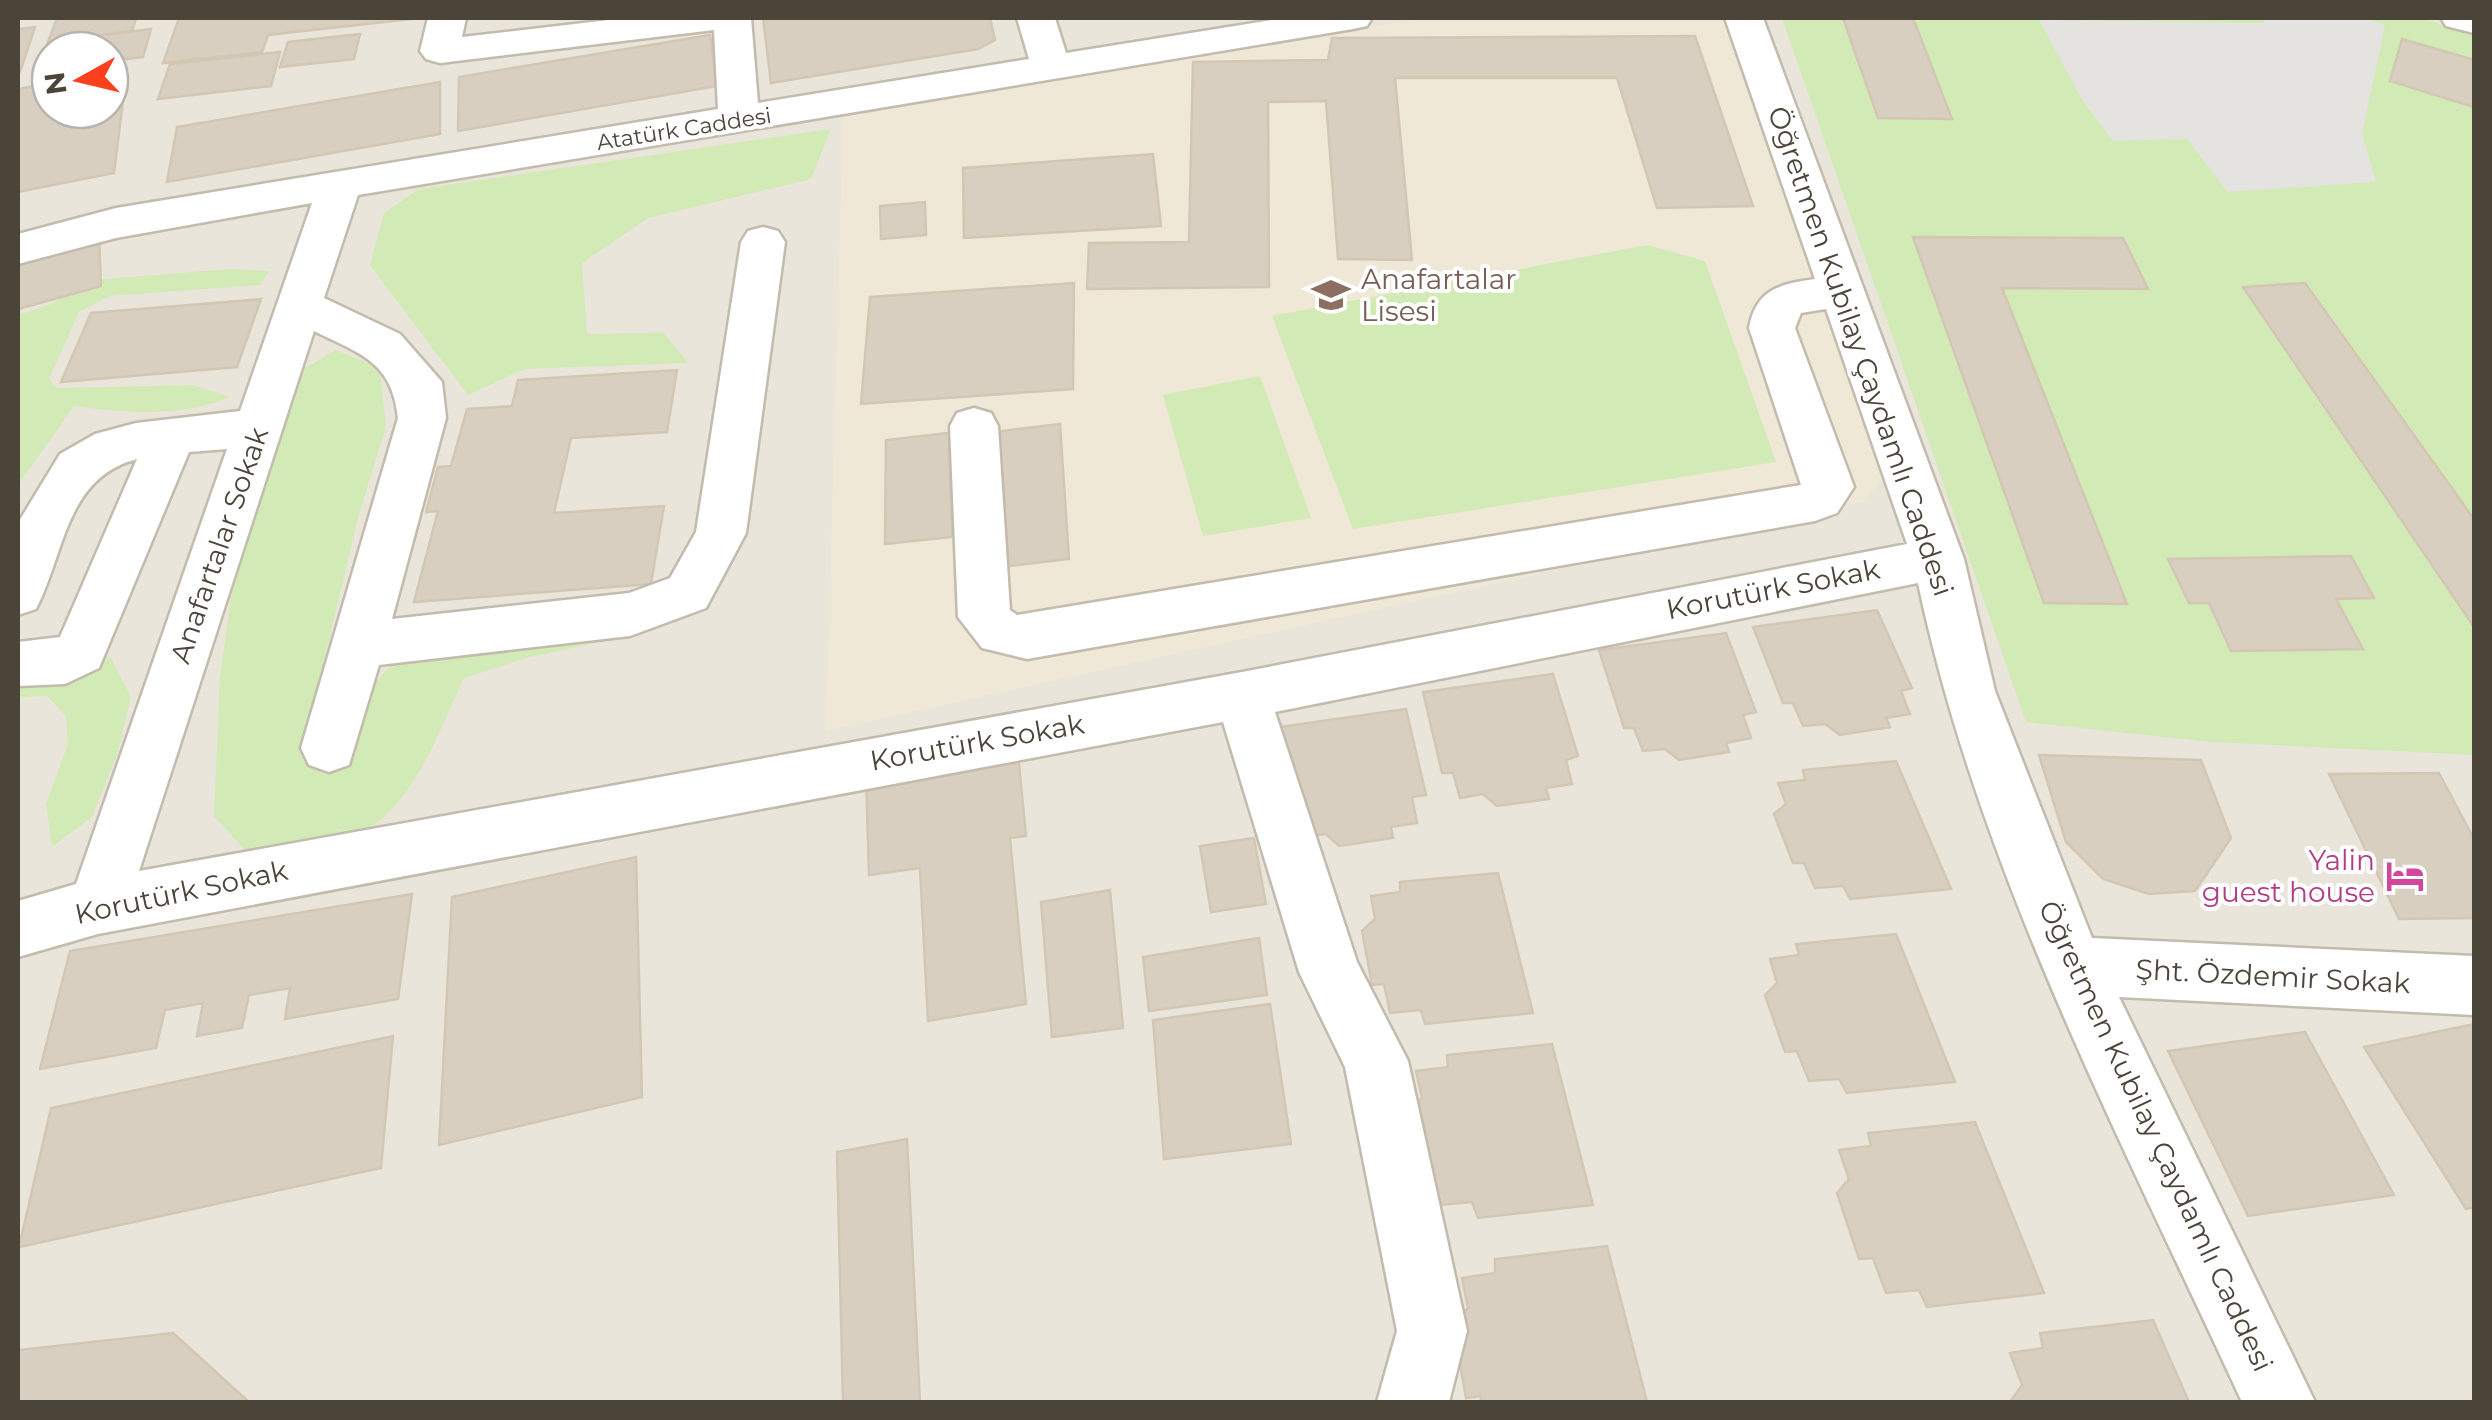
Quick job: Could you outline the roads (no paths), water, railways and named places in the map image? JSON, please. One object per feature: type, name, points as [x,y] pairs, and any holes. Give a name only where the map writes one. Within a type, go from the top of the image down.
[{"type":"street","points":[[447,18],[440,51],[721,18]]},
{"type":"street","points":[[732,18],[740,120]]},
{"type":"street","points":[[1036,18],[1051,67]]},
{"type":"street","name":"Atatürk Caddesi","points":[[18,249],[116,224],[340,184],[1353,18]]},
{"type":"street","name":"Öğretmen Kubilay Çaydamlı Caddesi","points":[[1744,18],[1938,559],[1968,691],[2072,966],[2279,1402]]},
{"type":"street","points":[[2460,18],[2474,22]]},
{"type":"street","name":"Anafartalar Sokak","points":[[98,906],[340,184]]},
{"type":"street","points":[[358,644],[630,614],[688,593],[722,533],[763,242]]},
{"type":"street","points":[[974,426],[984,616],[997,633],[1015,639],[1035,636],[1797,507],[1819,498],[1829,486],[1772,328],[1775,310],[1788,299],[1842,290]]},
{"type":"street","points":[[299,305],[384,346],[418,382],[422,418],[329,748]]},
{"type":"street","points":[[18,594],[42,528],[78,466],[116,446],[258,428]]},
{"type":"street","points":[[18,664],[64,661],[80,652],[170,438]]},
{"type":"street","name":"Korutürk Sokak","points":[[25,938],[98,906],[1242,695],[1799,582],[1938,559]]},
{"type":"street","points":[[1242,695],[1330,972],[1376,1061],[1432,1331],[1413,1402]]},
{"type":"street","name":"Şht. Özdemir Sokak","points":[[2072,966],[2474,984]]},
{"type":"place","name":"Anafartalar Lisesi","points":[[1331,295]]},
{"type":"place","name":"Yalin guest house","points":[[2405,876]]}]
